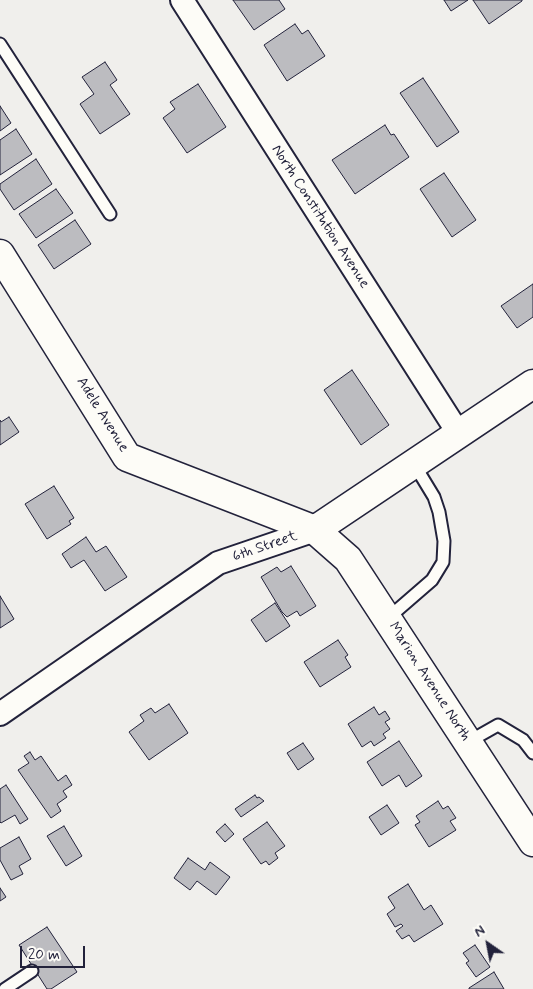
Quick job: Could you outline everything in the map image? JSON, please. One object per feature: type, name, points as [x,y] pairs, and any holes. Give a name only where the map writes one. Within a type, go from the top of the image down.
[{"type":"main road","name":"Adele Avenue","points":[[0,254],[128,457],[315,530]]},
{"type":"main road","name":"6th Street","points":[[315,530],[533,384]]},
{"type":"main road","name":"Marion Avenue North","points":[[315,530],[348,559],[533,842]]},
{"type":"street","name":"North Constitution Avenue","points":[[182,0],[459,434]]},
{"type":"street","name":"6th Street","points":[[0,714],[218,563],[315,530]]},
{"type":"lane","points":[[0,44],[110,214]]},
{"type":"lane","points":[[387,619],[432,580],[442,562],[444,541],[439,512],[434,497],[414,464]]},
{"type":"lane","points":[[468,742],[498,725],[523,740],[533,753]]},
{"type":"lane","points":[[5,989],[32,971]]},
{"type":"building","points":[[233,0],[279,0],[285,9],[254,30]]},
{"type":"building","points":[[444,0],[468,0],[451,11]]},
{"type":"building","points":[[473,0],[522,0],[522,1],[489,24]]},
{"type":"building","points":[[295,24],[302,34],[308,30],[325,56],[287,81],[264,45]]},
{"type":"building","points":[[105,62],[117,80],[110,85],[130,114],[100,134],[80,104],[94,94],[82,77]]},
{"type":"building","points":[[423,78],[459,132],[437,147],[400,93]]},
{"type":"building","points":[[198,84],[226,127],[187,153],[163,118],[175,109],[170,102]]},
{"type":"building","points":[[0,106],[11,123],[0,131]]},
{"type":"building","points":[[385,125],[391,135],[394,134],[409,157],[355,194],[332,160]]},
{"type":"building","points":[[16,129],[32,154],[0,175],[0,140]]},
{"type":"building","points":[[36,159],[52,184],[14,210],[0,189],[0,184]]},
{"type":"building","points":[[444,173],[476,220],[452,237],[420,189]]},
{"type":"building","points":[[56,189],[73,213],[36,238],[19,214]]},
{"type":"building","points":[[75,220],[91,244],[54,269],[38,245]]},
{"type":"building","points":[[533,284],[533,317],[517,328],[501,306]]},
{"type":"building","points":[[352,370],[389,425],[361,445],[324,390]]},
{"type":"building","points":[[9,417],[19,432],[0,445],[0,420],[1,422]]},
{"type":"building","points":[[54,486],[74,518],[69,521],[71,524],[47,539],[25,504]]},
{"type":"building","points":[[86,537],[96,552],[106,546],[127,577],[105,591],[84,560],[71,568],[62,554]]},
{"type":"building","points":[[291,566],[316,606],[300,616],[297,611],[287,617],[261,577],[277,567],[281,572]]},
{"type":"building","points":[[0,596],[14,619],[0,628]]},
{"type":"building","points":[[275,603],[290,626],[266,642],[251,620]]},
{"type":"building","points":[[338,640],[348,655],[345,657],[351,667],[320,687],[304,662]]},
{"type":"building","points":[[169,704],[188,733],[149,760],[129,732],[144,721],[140,715],[151,708],[155,713]]},
{"type":"building","points":[[374,707],[379,715],[385,711],[390,719],[385,722],[390,729],[383,734],[386,738],[374,746],[371,741],[362,747],[348,724]]},
{"type":"building","points":[[399,741],[422,776],[406,787],[399,775],[382,786],[367,762]]},
{"type":"building","points":[[303,743],[314,759],[298,770],[287,753]]},
{"type":"building","points":[[30,752],[35,760],[41,756],[58,781],[66,775],[72,785],[63,791],[67,797],[57,804],[61,811],[51,818],[18,770],[29,763],[24,756]]},
{"type":"building","points":[[6,785],[28,819],[20,824],[15,815],[0,822],[0,789]]},
{"type":"building","points":[[255,795],[264,801],[241,817],[235,809]]},
{"type":"building","points":[[438,801],[443,809],[448,806],[456,818],[450,821],[456,830],[429,847],[415,825],[420,822],[416,816]]},
{"type":"building","points":[[387,805],[399,823],[381,835],[369,817]]},
{"type":"building","points":[[267,822],[285,846],[275,853],[278,858],[269,865],[266,861],[261,864],[243,839]]},
{"type":"building","points":[[225,824],[234,834],[225,842],[216,832]]},
{"type":"building","points":[[64,826],[82,856],[66,866],[47,836]]},
{"type":"building","points":[[19,837],[31,859],[19,866],[23,874],[11,880],[0,860],[0,848]]},
{"type":"building","points":[[188,858],[205,870],[210,862],[230,877],[216,895],[197,881],[190,890],[174,878]]},
{"type":"building","points":[[408,884],[424,910],[431,905],[443,924],[414,942],[409,935],[402,939],[396,931],[403,926],[401,924],[395,927],[387,914],[395,908],[388,897]]},
{"type":"building","points":[[0,888],[6,897],[0,901]]},
{"type":"building","points":[[47,927],[77,972],[51,989],[47,989],[19,945]]},
{"type":"building","points":[[475,945],[490,967],[476,977],[466,963],[469,961],[463,953]]},
{"type":"building","points":[[494,972],[504,989],[469,989],[469,988]]}]
